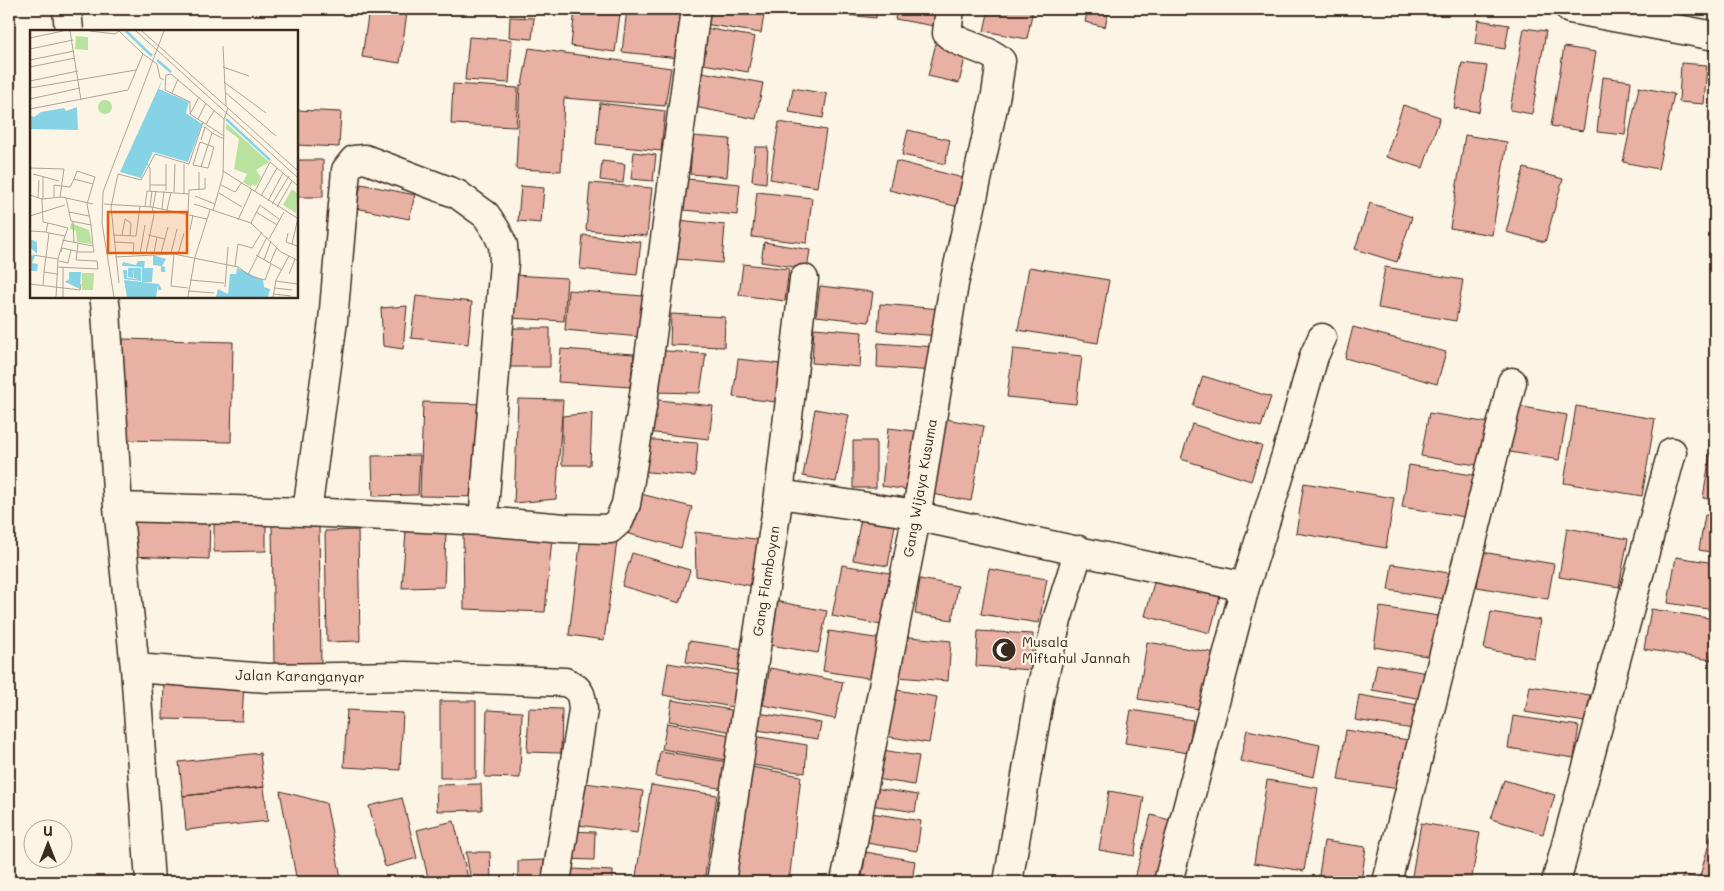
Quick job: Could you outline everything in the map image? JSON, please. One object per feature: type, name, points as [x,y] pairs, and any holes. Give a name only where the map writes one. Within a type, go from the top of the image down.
[{"type":"street","points":[[67,9],[69,30]]},
{"type":"street","points":[[118,507],[307,512],[483,521],[564,528],[610,529],[619,521],[626,504],[643,402],[696,9]]},
{"type":"street","name":"Gang Wijaya Kusuma","points":[[845,882],[916,514],[954,284],[996,94],[1001,61],[995,55],[953,39],[946,33],[950,9]]},
{"type":"street","points":[[1570,9],[1715,36]]},
{"type":"street","points":[[307,512],[333,321],[346,170],[354,160],[365,158],[457,194],[486,215],[503,245],[504,262],[483,521]]},
{"type":"street","name":"Gang Flamboyan","points":[[721,882],[779,494],[804,279]]},
{"type":"street","points":[[104,298],[118,507],[135,668],[150,882]]},
{"type":"street","points":[[1168,882],[1245,587],[1286,455],[1314,356],[1322,338]]},
{"type":"street","points":[[1387,882],[1512,382]]},
{"type":"street","points":[[1556,882],[1672,452]]},
{"type":"street","points":[[779,494],[916,514],[934,520],[1245,587]]},
{"type":"street","points":[[1008,882],[1044,676],[1057,620],[1079,550]]},
{"type":"street","name":"Jalan Karanganyar","points":[[135,668],[268,678],[406,676],[565,682],[575,686],[582,696],[583,710],[556,882]]},
{"type":"building","points":[[369,9],[407,13],[400,63],[362,57]]},
{"type":"building","points":[[575,9],[620,14],[615,52],[571,46]]},
{"type":"building","points":[[627,9],[685,14],[679,58],[622,52]]},
{"type":"building","points":[[701,9],[735,9],[764,15],[761,33],[698,23]]},
{"type":"building","points":[[798,9],[877,9],[876,18]]},
{"type":"building","points":[[897,9],[936,9],[934,26],[895,19]]},
{"type":"building","points":[[989,9],[1033,9],[1027,39],[984,31]]},
{"type":"building","points":[[1088,9],[1109,9],[1105,27],[1085,22]]},
{"type":"building","points":[[510,17],[534,18],[532,39],[509,37]]},
{"type":"building","points":[[1478,20],[1509,25],[1505,49],[1475,44]]},
{"type":"building","points":[[694,26],[755,37],[748,72],[692,62]]},
{"type":"building","points":[[1524,28],[1546,31],[1532,114],[1510,110]]},
{"type":"building","points":[[469,37],[512,40],[509,83],[465,80]]},
{"type":"building","points":[[936,43],[967,50],[959,83],[928,76]]},
{"type":"building","points":[[1564,47],[1596,52],[1583,131],[1551,126]]},
{"type":"building","points":[[529,48],[671,68],[665,106],[564,98],[561,171],[516,169],[520,85],[522,85]]},
{"type":"building","points":[[1462,63],[1487,66],[1479,112],[1454,108]]},
{"type":"building","points":[[1681,63],[1707,65],[1704,104],[1679,102]]},
{"type":"building","points":[[691,70],[763,83],[756,119],[684,105]]},
{"type":"building","points":[[1603,77],[1631,81],[1625,135],[1597,132]]},
{"type":"building","points":[[453,84],[518,88],[516,127],[451,124]]},
{"type":"building","points":[[1639,87],[1674,94],[1658,169],[1623,162]]},
{"type":"building","points":[[793,88],[827,94],[823,118],[789,112]]},
{"type":"building","points":[[600,103],[665,111],[661,151],[596,144]]},
{"type":"building","points":[[1403,105],[1440,117],[1423,168],[1386,157]]},
{"type":"building","points":[[298,110],[341,112],[339,147],[298,145]]},
{"type":"building","points":[[779,122],[826,130],[817,187],[770,179]]},
{"type":"building","points":[[908,130],[950,140],[945,164],[902,155]]},
{"type":"building","points":[[1465,135],[1507,142],[1492,235],[1450,228]]},
{"type":"building","points":[[693,136],[730,139],[727,177],[690,174]]},
{"type":"building","points":[[755,147],[768,147],[766,183],[752,181]]},
{"type":"building","points":[[634,152],[656,155],[653,181],[631,179]]},
{"type":"building","points":[[298,160],[323,160],[323,197],[298,197]]},
{"type":"building","points":[[602,161],[625,164],[623,183],[600,180]]},
{"type":"building","points":[[896,161],[967,179],[959,207],[889,190]]},
{"type":"building","points":[[1524,168],[1563,179],[1545,242],[1506,232]]},
{"type":"building","points":[[687,179],[740,184],[737,215],[683,210]]},
{"type":"building","points":[[590,183],[652,188],[647,236],[586,230]]},
{"type":"building","points":[[361,184],[415,195],[409,219],[356,208]]},
{"type":"building","points":[[521,186],[544,188],[541,223],[518,221]]},
{"type":"building","points":[[757,192],[812,198],[807,243],[752,237]]},
{"type":"building","points":[[1370,203],[1412,217],[1397,262],[1355,249]]},
{"type":"building","points":[[669,219],[725,225],[722,263],[665,258]]},
{"type":"building","points":[[583,235],[641,242],[637,275],[580,269]]},
{"type":"building","points":[[764,242],[810,250],[807,269],[761,262]]},
{"type":"building","points":[[743,264],[789,269],[785,301],[739,295]]},
{"type":"building","points":[[1029,267],[1109,280],[1098,343],[1018,330]]},
{"type":"building","points":[[1385,267],[1463,280],[1456,321],[1378,308]]},
{"type":"building","points":[[512,275],[567,278],[564,321],[509,318]]},
{"type":"building","points":[[820,286],[873,292],[869,322],[816,316]]},
{"type":"building","points":[[568,290],[643,296],[640,337],[565,330]]},
{"type":"building","points":[[416,296],[472,302],[468,344],[411,338]]},
{"type":"building","points":[[880,304],[941,309],[939,336],[878,331]]},
{"type":"building","points":[[407,306],[403,349],[383,346],[381,308]]},
{"type":"building","points":[[671,314],[725,317],[724,347],[670,345]]},
{"type":"building","points":[[1353,327],[1446,352],[1437,384],[1345,358]]},
{"type":"building","points":[[503,328],[550,328],[550,367],[503,367]]},
{"type":"building","points":[[814,328],[862,332],[860,367],[812,363]]},
{"type":"building","points":[[123,339],[233,342],[231,442],[120,440]]},
{"type":"building","points":[[878,343],[936,347],[934,371],[877,367]]},
{"type":"building","points":[[561,349],[634,354],[630,387],[558,382]]},
{"type":"building","points":[[1013,349],[1082,356],[1076,404],[1007,397]]},
{"type":"building","points":[[654,350],[706,354],[700,393],[652,392]]},
{"type":"building","points":[[738,359],[789,365],[785,403],[733,397]]},
{"type":"building","points":[[1203,376],[1271,397],[1261,427],[1193,406]]},
{"type":"building","points":[[518,399],[563,400],[556,499],[514,503]]},
{"type":"building","points":[[650,399],[713,406],[709,439],[646,432]]},
{"type":"building","points":[[423,402],[484,404],[481,497],[420,496]]},
{"type":"building","points":[[1518,406],[1567,415],[1559,460],[1510,452]]},
{"type":"building","points":[[1576,406],[1655,419],[1642,496],[1564,483]]},
{"type":"building","points":[[815,409],[849,415],[836,482],[803,476]]},
{"type":"building","points":[[592,413],[590,465],[562,465],[562,416]]},
{"type":"building","points":[[1429,413],[1495,424],[1488,467],[1421,456]]},
{"type":"building","points":[[946,419],[984,426],[971,501],[932,494]]},
{"type":"building","points":[[1192,424],[1262,446],[1251,481],[1181,459]]},
{"type":"building","points":[[888,428],[923,432],[915,491],[882,486]]},
{"type":"building","points":[[640,439],[698,443],[695,476],[637,471]]},
{"type":"building","points":[[853,441],[876,441],[876,488],[853,488]]},
{"type":"building","points":[[420,455],[418,495],[373,496],[372,456]]},
{"type":"building","points":[[1710,455],[1715,456],[1715,500],[1703,498]]},
{"type":"building","points":[[1409,465],[1479,476],[1472,518],[1402,507]]},
{"type":"building","points":[[1304,483],[1394,498],[1386,548],[1296,533]]},
{"type":"building","points":[[637,493],[692,507],[681,548],[626,533]]},
{"type":"building","points":[[130,513],[210,515],[209,559],[129,556]]},
{"type":"building","points":[[862,513],[896,519],[888,566],[853,560]]},
{"type":"building","points":[[1705,515],[1715,516],[1715,553],[1699,550]]},
{"type":"building","points":[[266,517],[266,551],[214,552],[214,518]]},
{"type":"building","points":[[272,524],[319,524],[321,664],[274,665]]},
{"type":"building","points":[[1567,528],[1628,539],[1619,587],[1559,577]]},
{"type":"building","points":[[358,530],[360,641],[327,642],[325,531]]},
{"type":"building","points":[[406,531],[446,533],[444,587],[402,588]]},
{"type":"building","points":[[463,532],[552,539],[545,612],[464,609]]},
{"type":"building","points":[[695,532],[764,540],[758,587],[696,576]]},
{"type":"building","points":[[581,537],[617,541],[604,640],[569,635]]},
{"type":"building","points":[[1482,552],[1554,564],[1548,599],[1477,587]]},
{"type":"building","points":[[632,553],[690,570],[680,603],[622,586]]},
{"type":"building","points":[[1676,557],[1715,563],[1715,610],[1668,603]]},
{"type":"building","points":[[1392,564],[1449,573],[1445,599],[1388,590]]},
{"type":"building","points":[[842,565],[896,574],[887,626],[832,616]]},
{"type":"building","points":[[989,569],[1047,579],[1039,623],[981,614]]},
{"type":"building","points":[[1156,575],[1221,592],[1210,633],[1145,616]]},
{"type":"building","points":[[920,579],[958,586],[952,620],[915,614]]},
{"type":"building","points":[[775,601],[827,611],[818,653],[770,645]]},
{"type":"building","points":[[1380,607],[1439,616],[1432,657],[1374,647]]},
{"type":"building","points":[[1651,609],[1715,619],[1711,660],[1644,649]]},
{"type":"building","points":[[1491,612],[1540,620],[1534,658],[1484,649]]},
{"type":"building","points":[[829,631],[888,640],[881,680],[823,671]]},
{"type":"building","name":"Musala Miftahul Jannah","points":[[978,631],[1033,634],[1031,670],[976,666]]},
{"type":"building","points":[[900,636],[951,641],[948,681],[897,677]]},
{"type":"building","points":[[689,641],[745,649],[742,671],[686,662]]},
{"type":"building","points":[[1147,642],[1216,653],[1206,710],[1138,699]]},
{"type":"building","points":[[668,663],[739,675],[733,707],[663,695]]},
{"type":"building","points":[[1377,664],[1427,673],[1422,699],[1372,690]]},
{"type":"building","points":[[770,668],[843,682],[835,719],[763,705]]},
{"type":"building","points":[[164,679],[244,681],[242,721],[163,719]]},
{"type":"building","points":[[1530,686],[1590,695],[1585,722],[1525,712]]},
{"type":"building","points":[[886,688],[937,697],[929,743],[878,735]]},
{"type":"building","points":[[1359,695],[1424,706],[1420,730],[1355,720]]},
{"type":"building","points":[[672,700],[737,711],[733,732],[669,721]]},
{"type":"building","points":[[440,701],[476,701],[476,778],[440,778]]},
{"type":"building","points":[[529,708],[562,709],[561,753],[527,752]]},
{"type":"building","points":[[347,710],[403,713],[400,770],[344,767]]},
{"type":"building","points":[[487,710],[522,712],[520,778],[485,777]]},
{"type":"building","points":[[1131,710],[1193,720],[1188,753],[1125,743]]},
{"type":"building","points":[[752,712],[821,723],[818,739],[750,729]]},
{"type":"building","points":[[1513,716],[1579,726],[1574,758],[1508,748]]},
{"type":"building","points":[[667,723],[730,735],[726,760],[662,749]]},
{"type":"building","points":[[1247,730],[1320,745],[1314,777],[1240,761]]},
{"type":"building","points":[[1346,730],[1408,740],[1399,789],[1338,780]]},
{"type":"building","points":[[753,736],[807,745],[805,773],[747,764]]},
{"type":"building","points":[[882,750],[919,756],[914,785],[877,779]]},
{"type":"building","points":[[660,751],[728,762],[724,789],[656,777]]},
{"type":"building","points":[[260,753],[264,787],[183,796],[179,762]]},
{"type":"building","points":[[752,767],[801,776],[789,882],[732,880]]},
{"type":"building","points":[[1267,780],[1318,788],[1304,871],[1254,863]]},
{"type":"building","points":[[1504,780],[1555,795],[1543,834],[1491,819]]},
{"type":"building","points":[[578,782],[643,791],[637,833],[571,824]]},
{"type":"building","points":[[481,784],[482,810],[437,811],[436,785]]},
{"type":"building","points":[[651,785],[717,795],[704,882],[635,882]]},
{"type":"building","points":[[264,787],[268,821],[186,830],[183,796]]},
{"type":"building","points":[[874,788],[918,795],[915,812],[871,805]]},
{"type":"building","points":[[280,791],[326,803],[342,882],[297,882]]},
{"type":"building","points":[[1109,791],[1144,797],[1134,856],[1099,850]]},
{"type":"building","points":[[402,798],[417,858],[385,867],[369,806]]},
{"type":"building","points":[[871,813],[921,821],[917,851],[866,843]]},
{"type":"building","points":[[1151,815],[1177,822],[1161,882],[1134,882]]},
{"type":"building","points":[[454,821],[469,882],[429,882],[417,830]]},
{"type":"building","points":[[1715,822],[1715,880],[1700,876]]},
{"type":"building","points":[[1421,823],[1480,833],[1471,882],[1450,882],[1412,876]]},
{"type":"building","points":[[566,831],[595,832],[594,860],[566,859]]},
{"type":"building","points":[[1324,841],[1366,847],[1361,882],[1318,882]]},
{"type":"building","points":[[466,852],[490,852],[491,882],[471,882]]},
{"type":"building","points":[[866,852],[915,861],[912,882],[861,882]]},
{"type":"building","points":[[545,860],[545,882],[518,882],[518,861]]},
{"type":"building","points":[[572,869],[613,871],[613,882],[571,882]]},
{"type":"building","points":[[1683,875],[1699,878],[1698,882],[1681,882]]},
{"type":"place","name":"Musala Miftahul Jannah","points":[[1004,650]]}]
